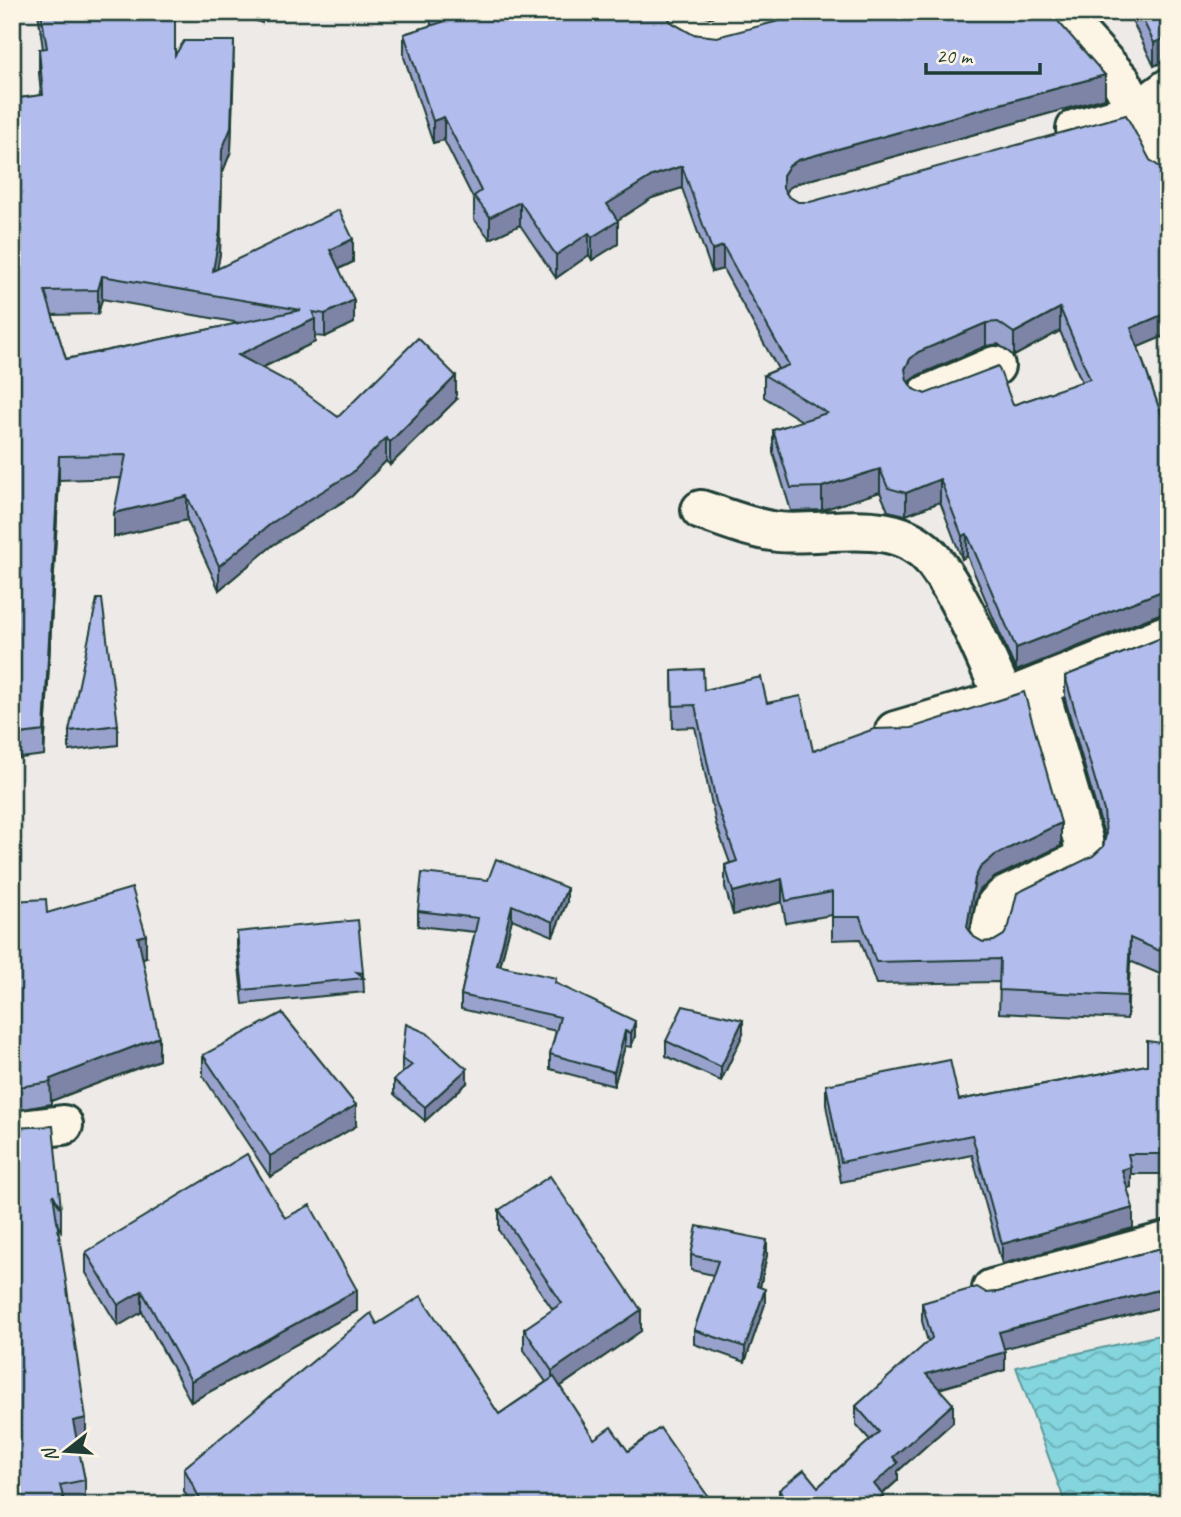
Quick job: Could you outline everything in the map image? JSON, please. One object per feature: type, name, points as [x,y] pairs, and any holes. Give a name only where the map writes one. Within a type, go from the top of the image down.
[{"type":"street","points":[[677,12],[686,29],[695,37],[712,38],[814,12]]},
{"type":"street","points":[[1059,12],[1121,81],[1169,172]]},
{"type":"street","points":[[1044,138],[1137,112],[1169,88]]},
{"type":"street","points":[[928,395],[995,366]]},
{"type":"street","points":[[701,510],[765,530],[792,533],[869,530],[898,536],[920,547],[945,578],[1021,693],[1083,840],[1084,859],[1075,866],[1014,890],[996,905],[988,943]]},
{"type":"street","points":[[895,731],[1021,693],[1169,634]]},
{"type":"street","points":[[12,1130],[63,1125]]},
{"type":"street","points":[[992,1289],[1169,1241]]},
{"type":"water","points":[[1169,1333],[1169,1505],[1066,1505],[1016,1367]]},
{"type":"building","points":[[41,12],[175,12],[175,55],[184,41],[234,41],[231,128],[222,150],[220,231],[213,271],[339,210],[353,239],[330,250],[354,300],[325,314],[313,312],[315,319],[238,355],[296,386],[338,417],[418,338],[456,376],[390,442],[386,438],[352,473],[273,522],[219,566],[187,496],[114,513],[126,455],[59,456],[44,731],[12,735],[12,99],[43,95],[39,49],[47,48]],"holes":[[[102,276],[301,310],[66,359],[45,291],[98,290]]]},
{"type":"building","points":[[437,12],[665,12],[671,22],[692,34],[717,37],[813,12],[1050,12],[1105,75],[798,160],[789,166],[783,175],[783,188],[788,196],[798,202],[810,202],[1126,115],[1150,160],[1164,170],[1169,180],[1169,312],[1131,328],[1165,425],[1169,424],[1169,590],[1016,648],[967,534],[962,536],[940,479],[906,493],[888,488],[880,469],[822,487],[791,488],[773,430],[827,413],[764,375],[789,365],[723,246],[712,250],[682,166],[652,176],[607,204],[618,221],[592,237],[589,233],[556,255],[520,202],[490,217],[474,196],[481,191],[444,117],[433,121],[404,34],[443,22]],"holes":[[[1060,308],[1090,379],[1013,405],[998,366],[925,394],[913,389],[907,380],[905,369],[910,359],[918,352],[986,323],[998,322],[1014,333]]]},
{"type":"building","points":[[1139,12],[1169,12],[1169,36],[1154,43]]},
{"type":"building","points":[[97,599],[102,599],[118,725],[69,731]]},
{"type":"building","points":[[1169,635],[1169,955],[1130,938],[1127,996],[999,990],[1000,959],[876,962],[860,917],[832,917],[832,892],[786,901],[782,879],[733,892],[725,865],[737,861],[716,802],[695,705],[673,706],[672,671],[703,669],[704,690],[761,677],[767,703],[801,696],[813,751],[874,729],[911,728],[1024,692],[1061,823],[995,855],[980,868],[975,878],[967,927],[974,937],[983,942],[994,941],[1004,935],[1009,926],[1017,893],[1093,856],[1103,847],[1106,835],[1104,811],[1065,676]]},
{"type":"building","points":[[496,859],[567,888],[553,922],[512,905],[497,965],[556,978],[555,983],[635,1021],[631,1033],[625,1031],[614,1072],[550,1054],[560,1017],[461,995],[478,918],[418,911],[422,873],[488,880]]},
{"type":"building","points":[[132,888],[146,935],[138,937],[159,1037],[50,1079],[51,1082],[12,1088],[12,901],[46,899],[47,913]]},
{"type":"building","points":[[358,920],[363,973],[357,972],[364,978],[243,990],[237,932]]},
{"type":"building","points":[[683,1006],[743,1020],[721,1067],[666,1041]]},
{"type":"building","points":[[282,1013],[356,1105],[270,1156],[203,1055]]},
{"type":"building","points":[[406,1024],[427,1033],[467,1069],[425,1107],[394,1080],[412,1065],[402,1059]]},
{"type":"building","points":[[1147,1041],[1169,1044],[1169,1154],[1128,1154],[1131,1167],[1122,1170],[1133,1208],[1002,1244],[972,1135],[841,1162],[826,1085],[950,1060],[959,1100],[1147,1065]]},
{"type":"building","points":[[53,1126],[61,1209],[53,1194],[86,1418],[73,1421],[85,1480],[60,1485],[65,1505],[12,1505],[12,1128]]},
{"type":"building","points":[[247,1154],[285,1218],[310,1205],[357,1290],[191,1381],[142,1291],[118,1305],[86,1252]]},
{"type":"building","points":[[550,1176],[641,1310],[552,1371],[524,1329],[562,1303],[499,1210]]},
{"type":"building","points":[[697,1226],[767,1240],[757,1286],[765,1289],[745,1347],[694,1330],[718,1261],[691,1255]]},
{"type":"building","points":[[1169,1246],[1169,1287],[999,1332],[1005,1352],[926,1374],[953,1404],[893,1457],[898,1463],[874,1484],[883,1495],[871,1505],[791,1505],[779,1490],[804,1470],[818,1487],[879,1432],[856,1406],[932,1338],[922,1303],[977,1287],[987,1293],[998,1292]]},
{"type":"building","points":[[421,1296],[499,1414],[554,1377],[594,1439],[611,1427],[628,1451],[660,1428],[714,1505],[203,1505],[184,1468],[371,1313],[377,1324]]}]
